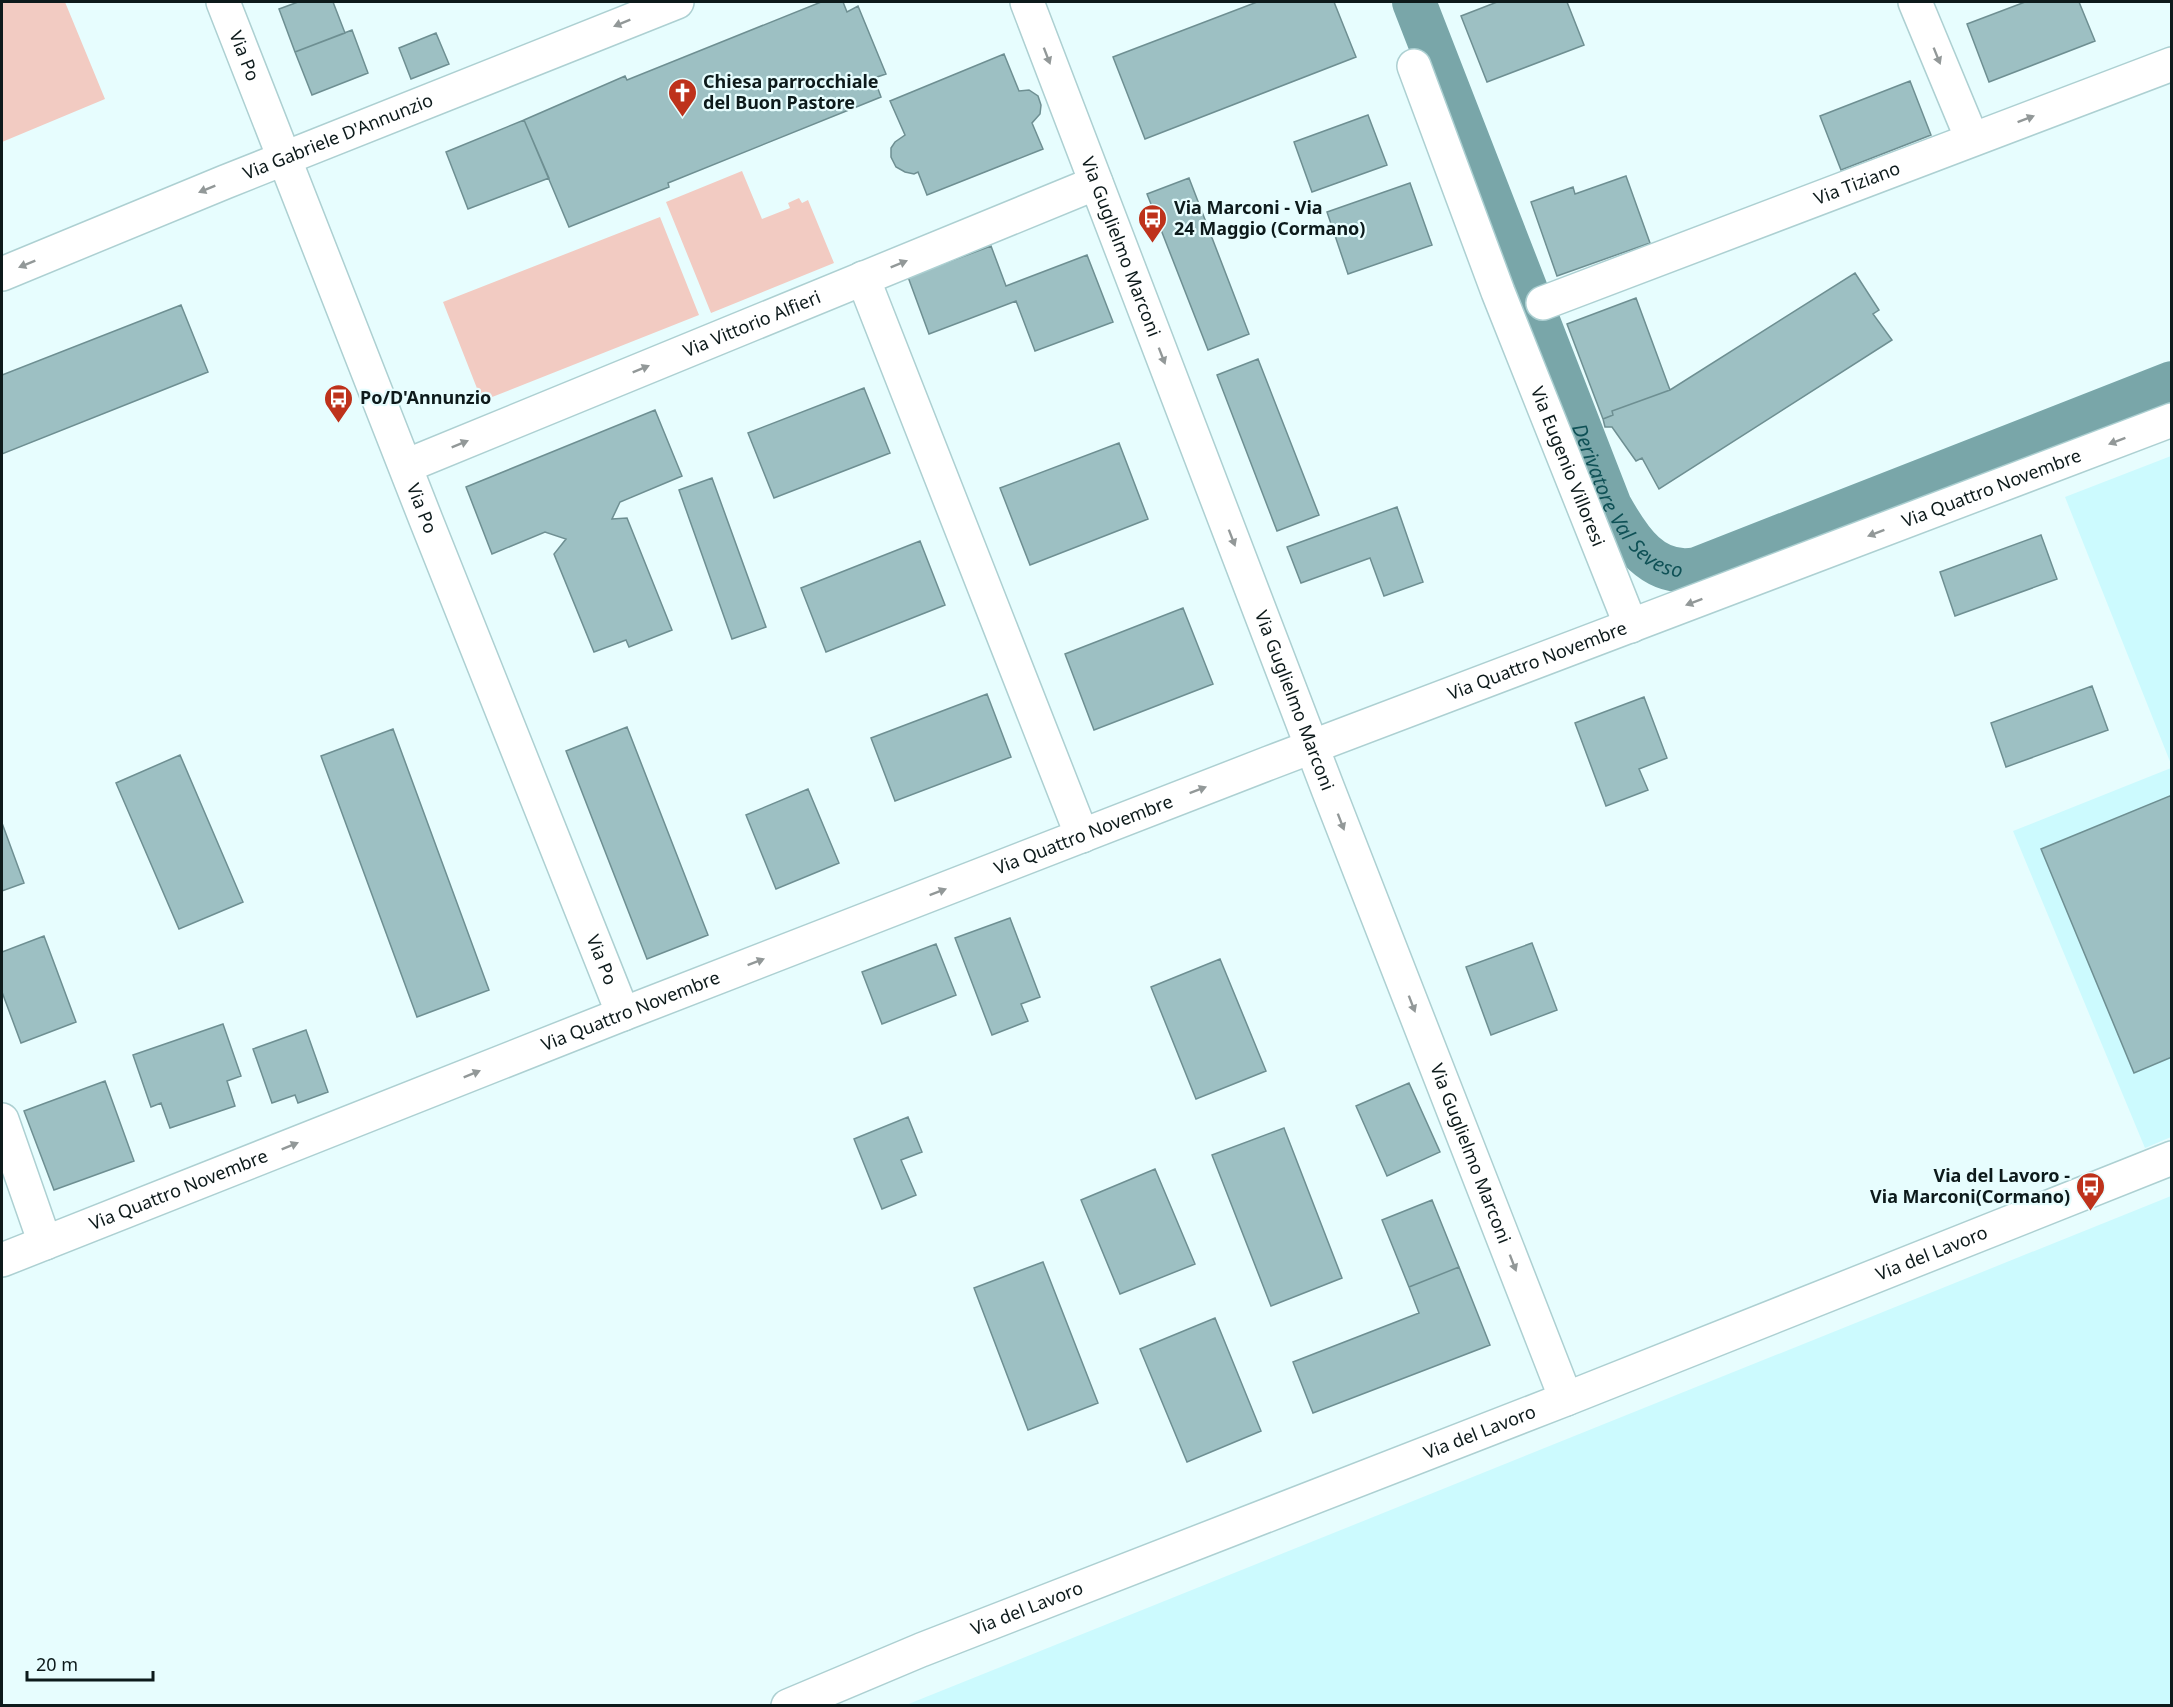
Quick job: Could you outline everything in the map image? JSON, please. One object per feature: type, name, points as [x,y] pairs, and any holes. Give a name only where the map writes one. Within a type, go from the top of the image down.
[{"type":"street","name":"Via Po","points":[[223,2],[623,1014]]},
{"type":"street","name":"Via Gabriele D'Annunzio","points":[[2,274],[677,2]]},
{"type":"street","name":"Via Guglielmo Marconi","points":[[1027,2],[1566,1399]]},
{"type":"street","points":[[1915,2],[1972,139]]},
{"type":"street","name":"Via Tiziano","points":[[1544,303],[2172,64]]},
{"type":"street","name":"Via Eugenio Villoresi","points":[[1414,66],[1505,309],[1631,626]]},
{"type":"street","name":"Via Vittorio Alfieri","points":[[406,466],[1095,183]]},
{"type":"street","points":[[863,278],[1082,836]]},
{"type":"street","name":"Via Quattro Novembre","points":[[2,1260],[623,1014],[1261,766],[2172,420]]},
{"type":"street","points":[[2,1120],[45,1243]]},
{"type":"street","name":"Via del Lavoro","points":[[788,1706],[921,1650],[1566,1399],[2172,1158]]},
{"type":"shaded area","points":[[2,2],[65,2],[105,99],[2,142]]},
{"type":"shaded area","points":[[742,171],[762,219],[790,208],[788,203],[799,198],[802,203],[808,200],[834,263],[711,313],[666,202]]},
{"type":"shaded area","points":[[660,217],[699,315],[482,401],[443,302]]},
{"type":"shaded area","points":[[2171,456],[2171,764],[2065,497]]},
{"type":"shaded area","points":[[2171,768],[2171,1137],[2145,1148],[2013,831]]},
{"type":"shaded area","points":[[2171,1196],[2171,1705],[906,1705]]},
{"type":"building","points":[[298,2],[333,2],[345,33],[295,52],[279,9]]},
{"type":"building","name":"Chiesa parrocchiale del Buon Pastore","points":[[821,2],[843,2],[847,12],[858,6],[886,74],[874,78],[881,97],[668,183],[669,187],[569,227],[524,120],[625,76],[627,80]]},
{"type":"building","points":[[1257,2],[1334,2],[1356,57],[1145,139],[1113,57]]},
{"type":"building","points":[[1497,2],[1567,2],[1584,45],[1487,82],[1461,16]]},
{"type":"building","points":[[2025,2],[2079,2],[2095,41],[1989,82],[1967,24]]},
{"type":"building","points":[[352,30],[368,73],[312,95],[295,52]]},
{"type":"building","points":[[436,33],[449,64],[411,79],[399,48]]},
{"type":"building","points":[[1004,54],[1019,91],[1029,90],[1038,96],[1041,105],[1040,114],[1032,123],[1043,149],[927,195],[918,172],[914,174],[905,172],[896,167],[891,157],[891,148],[905,135],[890,101]]},
{"type":"building","points":[[1910,81],[1931,135],[1841,170],[1820,116]]},
{"type":"building","points":[[1368,115],[1387,165],[1312,192],[1294,142]]},
{"type":"building","points":[[524,120],[549,178],[468,209],[446,152]]},
{"type":"building","points":[[1626,176],[1650,243],[1557,276],[1531,202],[1573,187],[1575,194]]},
{"type":"building","points":[[1189,178],[1249,334],[1208,350],[1147,194]]},
{"type":"building","points":[[1410,183],[1432,245],[1348,274],[1327,212]]},
{"type":"building","points":[[991,246],[1006,286],[1087,255],[1113,322],[1035,351],[1016,301],[929,334],[908,277]]},
{"type":"building","points":[[1855,273],[1879,310],[1873,314],[1892,340],[1659,489],[1642,458],[1636,461],[1612,427],[1605,427],[1603,419],[1613,415],[1612,411],[1670,390]]},
{"type":"building","points":[[1636,298],[1670,390],[1612,411],[1613,415],[1603,419],[1567,324]]},
{"type":"building","points":[[181,305],[208,372],[2,454],[2,375]]},
{"type":"building","points":[[1258,359],[1319,515],[1277,531],[1217,375]]},
{"type":"building","points":[[864,388],[890,453],[774,498],[748,433]]},
{"type":"building","points":[[655,410],[682,476],[620,502],[612,519],[627,518],[672,630],[629,647],[626,640],[594,652],[554,554],[566,539],[545,532],[492,554],[466,487]]},
{"type":"building","points":[[1119,443],[1148,519],[1030,565],[1000,488]]},
{"type":"building","points":[[712,478],[766,627],[732,639],[679,490]]},
{"type":"building","points":[[1397,507],[1423,582],[1384,596],[1370,558],[1301,583],[1287,547]]},
{"type":"building","points":[[2041,535],[2057,579],[1955,616],[1940,572]]},
{"type":"building","points":[[920,541],[945,605],[826,652],[801,588]]},
{"type":"building","points":[[1183,608],[1213,684],[1094,730],[1065,654]]},
{"type":"building","points":[[2092,686],[2108,730],[2006,767],[1991,723]]},
{"type":"building","points":[[987,694],[1011,757],[895,801],[871,738]]},
{"type":"building","points":[[1644,697],[1667,758],[1639,769],[1648,790],[1606,806],[1575,723]]},
{"type":"building","points":[[627,727],[708,935],[647,959],[566,751]]},
{"type":"building","points":[[393,729],[489,990],[417,1017],[321,756]]},
{"type":"building","points":[[180,755],[243,902],[179,929],[116,783]]},
{"type":"building","points":[[808,789],[839,863],[776,889],[746,815]]},
{"type":"building","points":[[2172,795],[2172,1057],[2134,1073],[2041,849]]},
{"type":"building","points":[[2,823],[24,883],[2,891]]},
{"type":"building","points":[[1010,918],[1040,997],[1021,1004],[1028,1021],[992,1035],[955,938]]},
{"type":"building","points":[[44,936],[76,1022],[21,1043],[2,992],[2,952]]},
{"type":"building","points":[[1532,943],[1557,1010],[1491,1035],[1466,967]]},
{"type":"building","points":[[936,944],[956,995],[882,1024],[862,972]]},
{"type":"building","points":[[1220,959],[1266,1071],[1196,1099],[1151,987]]},
{"type":"building","points":[[223,1024],[241,1076],[227,1081],[235,1106],[170,1128],[161,1103],[151,1107],[133,1055]]},
{"type":"building","points":[[306,1030],[328,1092],[298,1103],[295,1095],[272,1103],[253,1049]]},
{"type":"building","points":[[105,1081],[134,1161],[54,1190],[24,1111]]},
{"type":"building","points":[[1409,1083],[1440,1152],[1387,1176],[1356,1106]]},
{"type":"building","points":[[908,1117],[922,1152],[901,1160],[916,1195],[882,1209],[854,1139]]},
{"type":"building","points":[[1284,1128],[1342,1278],[1271,1306],[1212,1155]]},
{"type":"building","points":[[1155,1169],[1195,1264],[1120,1294],[1081,1200]]},
{"type":"building","points":[[1432,1200],[1459,1267],[1409,1287],[1382,1220]]},
{"type":"building","points":[[1043,1262],[1098,1403],[1028,1430],[974,1288]]},
{"type":"building","points":[[1459,1267],[1490,1345],[1313,1413],[1293,1362],[1419,1313],[1409,1287]]},
{"type":"building","points":[[1215,1318],[1261,1431],[1187,1462],[1140,1349]]},
{"type":"waterway","name":"Derivatore Val Seveso","points":[[1414,2],[1610,506],[1634,543],[1655,562],[1668,568],[1697,569],[2172,383]]},
{"type":"place","name":"Chiesa parrocchiale del Buon Pastore","points":[[682,118]]},
{"type":"place","name":"Via Marconi - Via 24 Maggio (Cormano)","points":[[1153,244]]},
{"type":"place","name":"Po/D'Annunzio","points":[[339,424]]},
{"type":"place","name":"Via del Lavoro - Via Marconi(Cormano)","points":[[2091,1212]]}]
